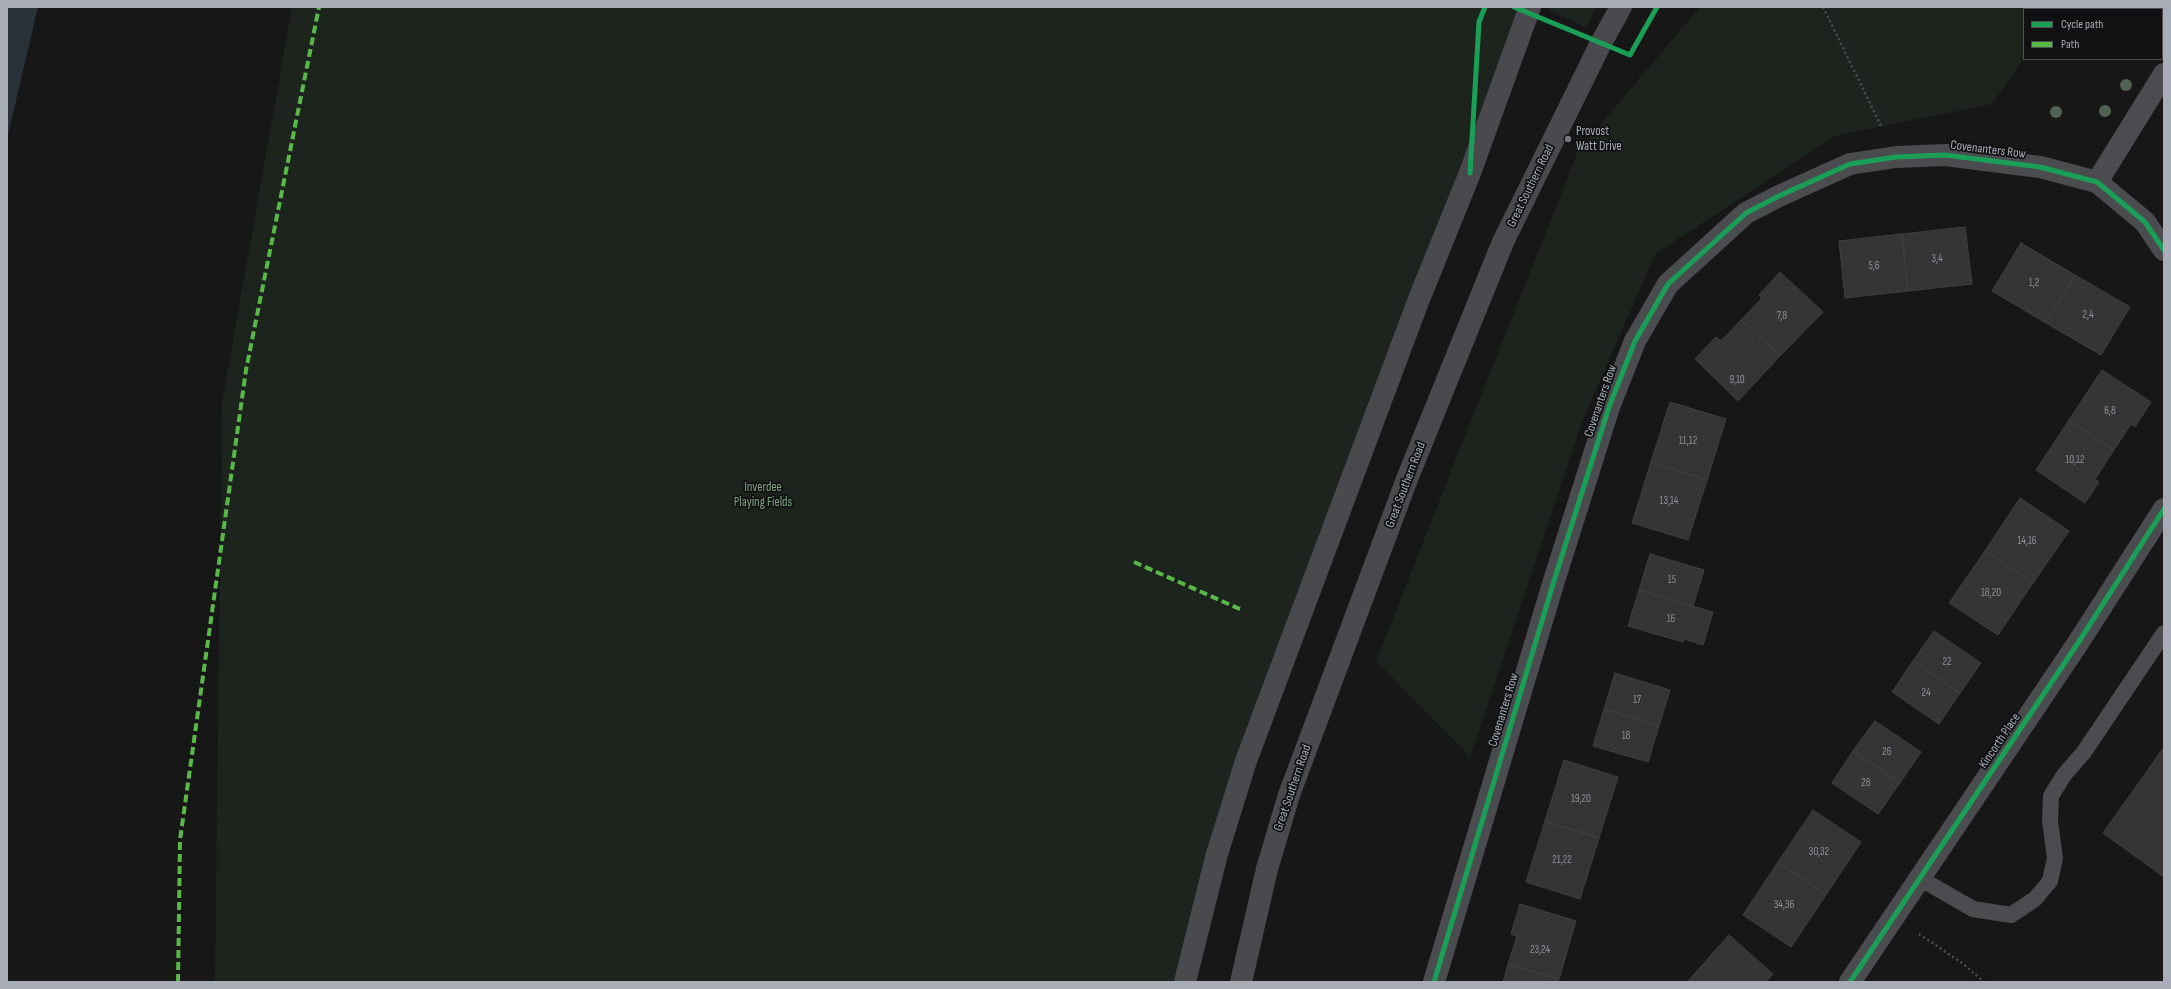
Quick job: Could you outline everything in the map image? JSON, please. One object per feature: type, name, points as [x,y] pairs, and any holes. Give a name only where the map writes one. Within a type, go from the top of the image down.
[{"type":"main road","points":[[1185,982],[1217,854],[1246,761],[1419,299],[1470,173],[1530,7]]},
{"type":"main road","name":"Great Southern Road","points":[[1241,982],[1267,869],[1289,795],[1407,479],[1503,242],[1601,43],[1621,7]]},
{"type":"street","points":[[2164,74],[2097,182],[2146,222],[2164,250]]},
{"type":"street","name":"Covenanters Row","points":[[1434,982],[1553,584],[1609,407],[1635,341],[1668,284],[1746,214],[1779,196],[1850,164],[1896,157],[1945,155],[2040,167],[2097,182]]},
{"type":"street","name":"Kincorth Place","points":[[1850,982],[1921,879],[2078,643],[2164,509]]},
{"type":"lane","points":[[1921,879],[1973,908],[2011,915],[2035,899],[2050,881],[2055,858],[2050,821],[2051,796],[2064,775],[2084,752],[2164,633]]},
{"type":"path","points":[[1823,7],[1896,157]]},
{"type":"path","points":[[1894,917],[1962,963],[1984,982]]},
{"type":"green space","name":"Inverdee Playing Fields","points":[[292,7],[1530,7],[1332,529],[1185,982],[215,982],[222,403]]},
{"type":"green space","points":[[1550,7],[1596,7],[1586,28],[1549,10]]},
{"type":"green space","points":[[1700,7],[2061,7],[2023,8],[2023,59],[1992,104],[1835,136],[1655,254],[1581,424],[1470,757],[1376,661],[1578,151]]},
{"type":"shaded area","points":[[7,7],[38,7],[7,139]]},
{"type":"building","points":[[1965,227],[1972,284],[1908,291],[1902,234]]},
{"type":"building","points":[[1902,234],[1908,291],[1845,298],[1839,241]]},
{"type":"building","points":[[2021,243],[2075,275],[2046,323],[1992,291]]},
{"type":"building","points":[[1780,272],[1823,312],[1780,356],[1741,320],[1762,298],[1759,295]]},
{"type":"building","points":[[2075,275],[2130,307],[2101,355],[2046,323]]},
{"type":"building","points":[[1741,320],[1780,356],[1738,401],[1695,359],[1716,337],[1721,341]]},
{"type":"building","points":[[2102,370],[2151,402],[2135,427],[2131,424],[2114,450],[2069,420]]},
{"type":"building","points":[[1670,402],[1726,419],[1707,480],[1651,462]]},
{"type":"building","points":[[2069,420],[2114,450],[2095,479],[2099,482],[2085,503],[2036,470]]},
{"type":"building","points":[[1651,462],[1707,480],[1688,540],[1632,523]]},
{"type":"building","points":[[2020,498],[2069,531],[2033,583],[1985,551]]},
{"type":"building","points":[[1985,551],[2033,583],[1998,635],[1949,603]]},
{"type":"building","points":[[1650,554],[1704,570],[1693,606],[1639,590]]},
{"type":"building","points":[[1639,590],[1713,612],[1703,645],[1684,639],[1683,642],[1628,626]]},
{"type":"building","points":[[1934,631],[1981,663],[1960,693],[1913,661]]},
{"type":"building","points":[[1913,661],[1960,693],[1939,724],[1892,692]]},
{"type":"building","points":[[1615,673],[1670,690],[1659,726],[1604,709]]},
{"type":"building","points":[[1604,709],[1659,726],[1648,762],[1593,746]]},
{"type":"building","points":[[1875,721],[1921,752],[1900,783],[1853,751]]},
{"type":"building","points":[[2164,747],[2164,877],[2103,833]]},
{"type":"building","points":[[1853,751],[1900,783],[1878,814],[1832,783]]},
{"type":"building","points":[[1564,760],[1618,777],[1599,838],[1545,821]]},
{"type":"building","points":[[1813,810],[1861,842],[1826,895],[1778,862]]},
{"type":"building","points":[[1545,821],[1599,838],[1580,899],[1526,882]]},
{"type":"building","points":[[1778,862],[1826,895],[1791,947],[1743,915]]},
{"type":"building","points":[[1520,904],[1576,921],[1559,979],[1508,964],[1517,936],[1511,934]]},
{"type":"building","points":[[1729,935],[1773,974],[1766,982],[1688,981]]},
{"type":"building","points":[[1508,964],[1559,979],[1558,982],[1503,982]]},
{"type":"marked path","points":[[178,982],[180,840],[246,370],[319,7]]},
{"type":"marked path","points":[[1134,562],[1242,610]]},
{"type":"cycle path","points":[[1470,173],[1479,22],[1485,7]]},
{"type":"cycle path","points":[[1514,7],[1630,55],[1657,7]]},
{"type":"cycle path","points":[[1434,982],[1553,584],[1609,407],[1635,341],[1668,284],[1746,213],[1779,196],[1850,164],[1896,157],[1945,155],[2040,167],[2097,182],[2145,222],[2164,250]]},
{"type":"cycle path","points":[[1850,982],[2078,643],[2164,509]]},
{"type":"place","name":"Provost Watt Drive","points":[[1568,139]]}]
